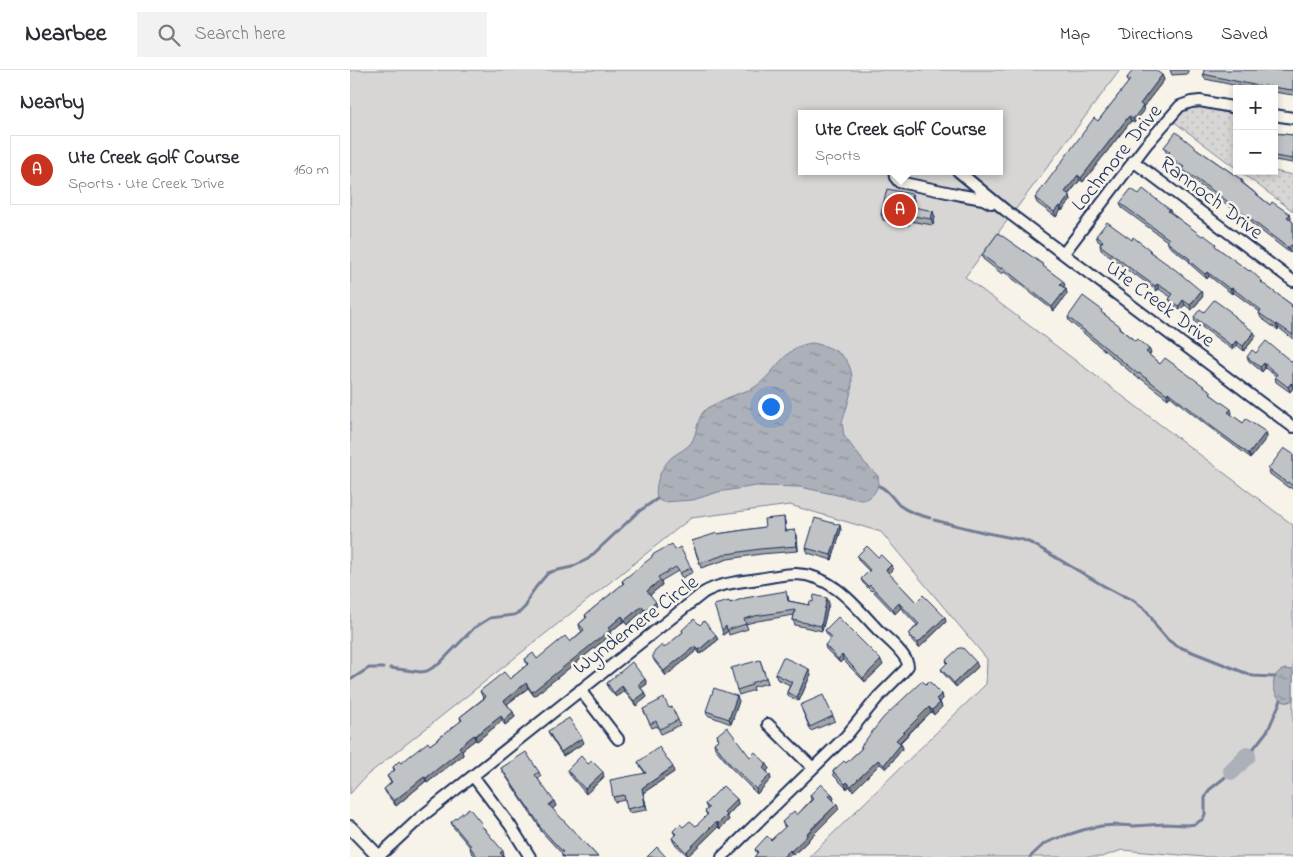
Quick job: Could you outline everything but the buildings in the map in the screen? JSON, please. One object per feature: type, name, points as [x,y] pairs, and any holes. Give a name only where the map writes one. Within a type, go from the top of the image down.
[{"type":"main road","points":[[350,827],[379,857]]},
{"type":"street","name":"Lochmore Drive","points":[[1064,253],[1154,134],[1183,105],[1200,101],[1233,107]]},
{"type":"street","points":[[1278,116],[1293,118]]},
{"type":"street","name":"Rannoch Drive","points":[[1133,161],[1293,281]]},
{"type":"street","name":"Ute Creek Drive","points":[[895,175],[899,182],[961,196],[984,199],[1005,210]]},
{"type":"street","name":"Ute Creek Drive","points":[[963,175],[1005,210],[1293,427]]},
{"type":"street","name":"Wyndemere Circle","points":[[379,857],[421,817],[703,592],[728,583],[794,574],[816,578],[839,590],[891,642],[909,664],[878,697],[846,736],[722,857]]},
{"type":"street","points":[[580,690],[618,739]]},
{"type":"street","points":[[768,724],[813,768]]},
{"type":"street","points":[[473,776],[510,825],[530,857]]},
{"type":"shaded area","points":[[350,70],[1120,70],[965,277],[1293,525],[1293,857],[1204,857],[1122,850],[1102,857],[809,857],[986,684],[987,659],[881,532],[790,505],[691,518],[366,776],[350,794]]},
{"type":"shaded area","points":[[1183,105],[1233,108],[1233,166],[1169,118]]},
{"type":"shaded area","points":[[1278,172],[1293,175],[1293,211],[1244,175],[1278,175]]},
{"type":"water","points":[[813,343],[834,350],[849,365],[852,384],[842,423],[844,436],[864,462],[878,476],[877,488],[869,498],[861,500],[800,487],[756,486],[718,492],[693,500],[663,502],[657,499],[656,493],[662,471],[672,457],[691,443],[699,420],[707,408],[756,386],[789,353],[796,348]]},
{"type":"water","points":[[1285,669],[1293,670],[1293,700],[1287,702],[1278,697],[1274,687],[1275,676]]},
{"type":"waterway","points":[[879,486],[887,491],[902,507],[930,518]]},
{"type":"waterway","points":[[390,668],[421,672],[427,671],[439,664],[474,628],[490,618],[514,615],[520,612],[526,606],[529,597],[536,587],[548,573],[572,567],[588,559],[638,512],[657,499]]},
{"type":"waterway","points":[[934,520],[1023,540],[1033,544],[1104,586],[1133,600],[1146,610],[1168,640],[1177,646],[1253,676],[1275,677]]},
{"type":"waterway","points":[[350,680],[369,668],[383,668]]},
{"type":"waterway","points":[[1250,753],[1268,730],[1281,700]]},
{"type":"waterway","points":[[1232,771],[1247,756]]},
{"type":"waterway","points":[[1030,857],[1044,844],[1055,839],[1101,826],[1195,824],[1203,819],[1205,814],[1205,798],[1209,790],[1228,775]]},
{"type":"place","name":"Ute Creek Golf Course","points":[[900,210]]}]
